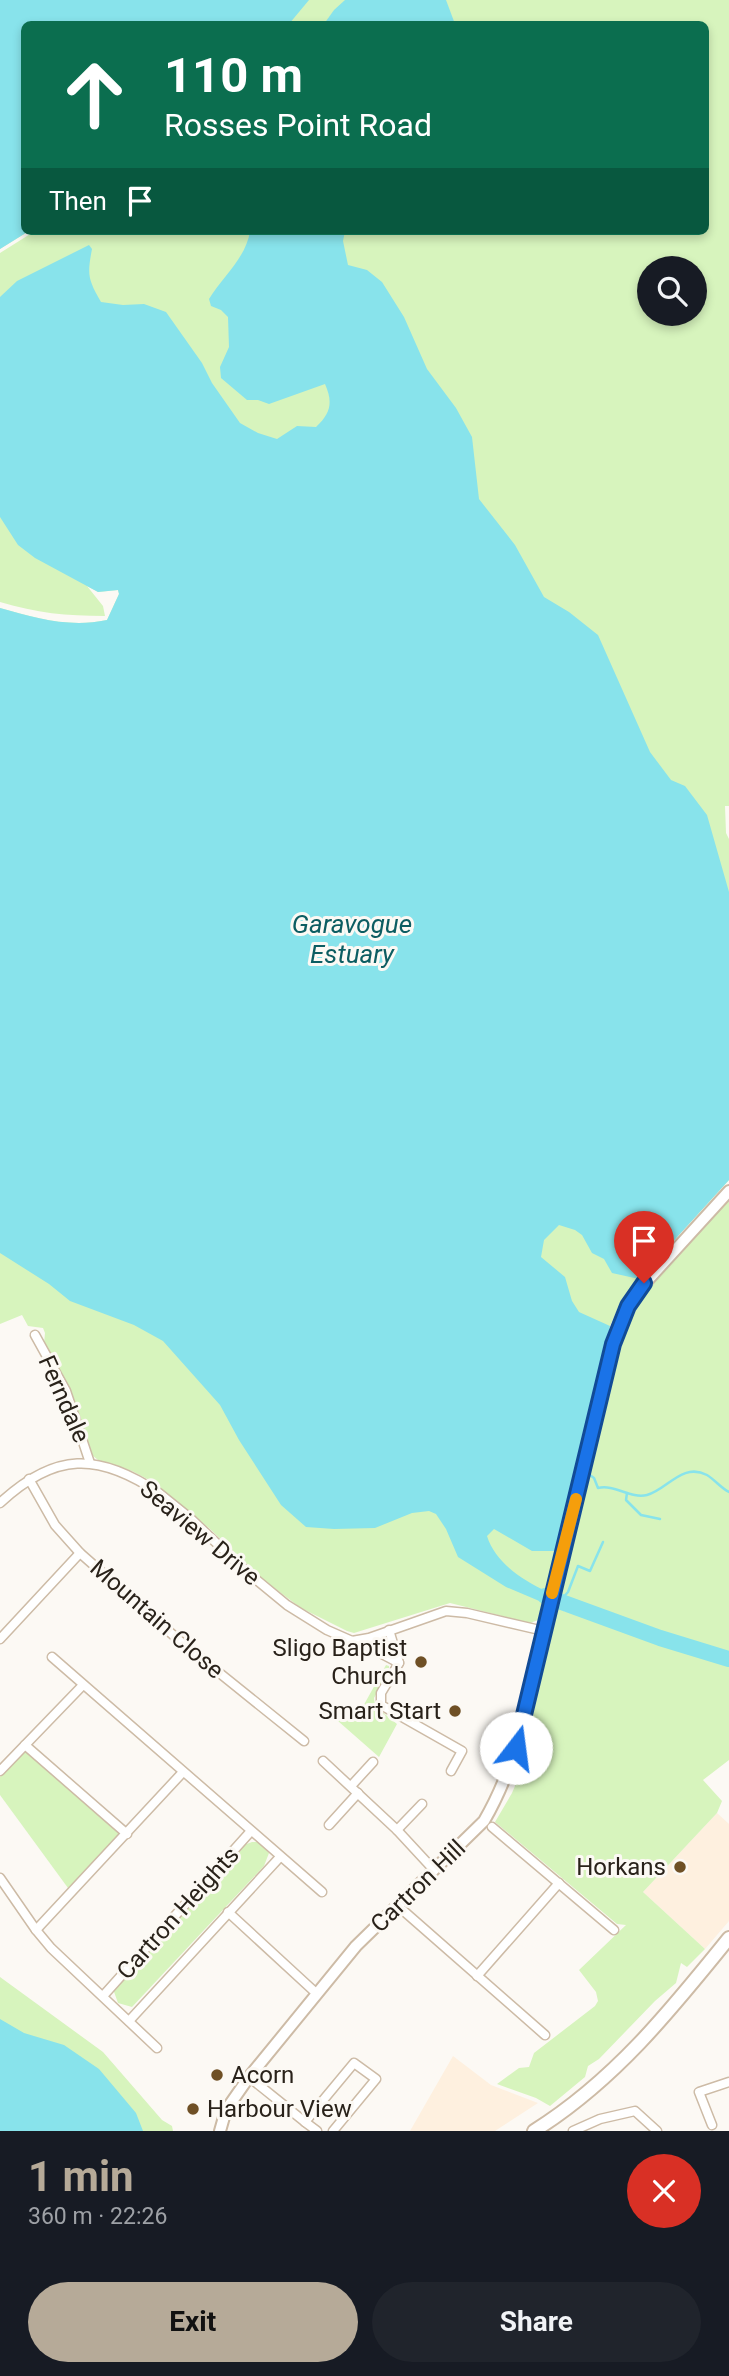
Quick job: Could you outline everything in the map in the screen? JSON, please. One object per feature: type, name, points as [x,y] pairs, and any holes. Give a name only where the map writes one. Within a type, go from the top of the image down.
[{"type":"highway","points":[[534,2131],[588,2092],[639,2045],[729,1938]]},
{"type":"main road","name":"Cartron Hill","points":[[220,2131],[226,2110],[316,1993],[356,1946],[484,1821],[497,1798],[521,1733],[549,1606],[620,1322],[637,1292],[729,1191]]},
{"type":"street","name":"Ferndale","points":[[35,1335],[66,1391],[90,1463]]},
{"type":"street","name":"Seaview Drive","points":[[0,1503],[29,1479],[67,1464],[90,1463],[140,1480],[178,1508],[247,1573],[287,1605],[327,1630],[358,1641],[398,1663]]},
{"type":"street","name":"Mountain Close","points":[[29,1479],[55,1525],[80,1553],[181,1642],[304,1741]]},
{"type":"street","points":[[0,1639],[80,1553]]},
{"type":"street","points":[[358,1641],[429,1616],[453,1611],[544,1631]]},
{"type":"street","points":[[389,1630],[398,1663],[381,1693],[381,1705],[462,1751],[451,1771]]},
{"type":"street","points":[[52,1657],[251,1831]]},
{"type":"street","points":[[0,1771],[83,1685]]},
{"type":"street","points":[[25,1745],[127,1834]]},
{"type":"street","points":[[323,1761],[397,1830],[434,1870]]},
{"type":"street","points":[[351,1786],[373,1762]]},
{"type":"street","points":[[36,1930],[183,1772]]},
{"type":"street","points":[[329,1825],[358,1793]]},
{"type":"street","points":[[397,1830],[422,1804]]},
{"type":"street","points":[[492,1827],[614,1930]]},
{"type":"street","name":"Cartron Heights","points":[[157,2048],[103,1996],[251,1831],[321,1892]]},
{"type":"street","name":"Cartron Heights","points":[[129,2021],[280,1857]]},
{"type":"street","points":[[0,1878],[36,1930],[66,1963],[103,1996]]},
{"type":"street","points":[[477,1976],[559,1884]]},
{"type":"street","points":[[398,1906],[545,2035]]},
{"type":"street","name":"Cartron Heights","points":[[228,1912],[316,1993]]},
{"type":"street","points":[[305,2122],[354,2063],[376,2079],[333,2131]]},
{"type":"street","points":[[249,2077],[317,2131]]},
{"type":"street","points":[[712,2125],[699,2092],[729,2082]]},
{"type":"street","points":[[573,2131],[600,2119],[635,2111],[657,2131]]},
{"type":"shaded area","points":[[717,1813],[729,1824],[729,1921],[705,1949],[643,1892]]},
{"type":"shaded area","points":[[453,2056],[491,2085],[538,2103],[495,2131],[410,2131]]},
{"type":"green space","name":"Garavogue Estuary","points":[[0,0],[729,0],[729,806],[725,806],[726,833],[729,839],[729,1180],[634,1284],[622,1299],[610,1326],[541,1619],[530,1623],[450,1603],[354,1633],[301,1608],[265,1581],[209,1528],[153,1482],[132,1471],[98,1460],[92,1455],[70,1390],[44,1344],[43,1328],[28,1326],[22,1315],[0,1324],[0,608],[53,621],[93,622],[107,620],[119,594],[118,590],[98,592],[87,586],[103,606],[105,616],[52,613],[0,602],[0,253],[29,235],[709,235],[709,21],[21,21],[21,235],[0,249]]},
{"type":"green space","points":[[729,1200],[729,1656],[657,1636],[594,1607],[556,1597],[619,1341],[645,1293]]},
{"type":"green space","points":[[555,1607],[566,1612],[574,1611],[635,1636],[729,1665],[729,1760],[703,1780],[722,1801],[717,1813],[643,1892],[705,1949],[687,1967],[681,1963],[676,1983],[599,2059],[588,2066],[585,2077],[550,2106],[497,2084],[519,2068],[529,2067],[534,2053],[595,2006],[598,2001],[596,1992],[579,1970],[626,1925],[617,1924],[495,1822],[512,1793],[527,1758],[529,1731]]},
{"type":"green space","points":[[386,1665],[389,1670],[374,1698],[375,1706],[397,1724],[379,1757],[338,1721],[361,1710]]},
{"type":"green space","points":[[25,1751],[121,1833],[68,1888],[0,1795],[0,1777]]},
{"type":"green space","points":[[258,1842],[269,1853],[264,1866],[132,2007],[118,2003],[113,1989],[244,1845]]},
{"type":"green space","points":[[0,1977],[103,2052],[162,2120],[172,2126],[173,2131],[0,2131]]},
{"type":"water","points":[[0,0],[309,0],[292,21],[21,21],[23,235],[0,249]]},
{"type":"water","points":[[345,0],[446,0],[454,21],[326,21]]},
{"type":"water","name":"Garavogue Estuary","points":[[249,235],[344,235],[348,265],[367,270],[382,282],[404,317],[427,369],[456,408],[472,437],[479,499],[515,545],[544,597],[569,612],[598,635],[650,752],[671,780],[685,786],[707,815],[729,892],[729,1180],[639,1279],[612,1273],[604,1259],[592,1253],[582,1235],[575,1230],[559,1225],[544,1240],[541,1257],[565,1277],[572,1301],[579,1312],[610,1326],[556,1551],[532,1551],[494,1529],[487,1536],[496,1554],[510,1569],[546,1591],[544,1603],[506,1587],[458,1557],[446,1529],[436,1514],[429,1511],[412,1513],[375,1528],[306,1527],[281,1505],[220,1405],[163,1341],[134,1325],[70,1301],[49,1284],[0,1253],[0,608],[53,621],[93,622],[107,620],[119,594],[118,590],[98,592],[35,558],[18,545],[0,517],[0,297],[17,281],[89,245],[92,249],[90,277],[101,302],[144,304],[166,312],[240,423],[277,439],[297,426],[316,427],[328,412],[329,396],[325,384],[269,404],[247,400],[221,378],[220,367],[229,347],[228,317],[211,306],[209,299],[248,241]]},
{"type":"water","points":[[0,2019],[24,2033],[64,2045],[99,2069],[136,2113],[143,2131],[0,2131]]},
{"type":"waterway","points":[[587,1473],[594,1478],[598,1488],[610,1488],[641,1496],[654,1492],[682,1474],[698,1472],[707,1475],[729,1492]]},
{"type":"waterway","points":[[627,1493],[626,1500],[641,1515],[660,1519]]},
{"type":"waterway","points":[[560,1601],[568,1592],[578,1566],[590,1571],[603,1542]]},
{"type":"waterway","points":[[545,1596],[660,1638],[729,1659]]},
{"type":"slow traffic","points":[[552,1593],[576,1499]]},
{"type":"place","name":"Sligo Baptist Church","points":[[421,1662]]},
{"type":"place","name":"Smart Start","points":[[455,1711]]},
{"type":"place","name":"Horkans","points":[[680,1867]]},
{"type":"place","name":"Acorn","points":[[217,2075]]},
{"type":"place","name":"Harbour View","points":[[193,2109]]},
{"type":"route","points":[[516,1748],[613,1344],[628,1306],[644,1283]]}]
